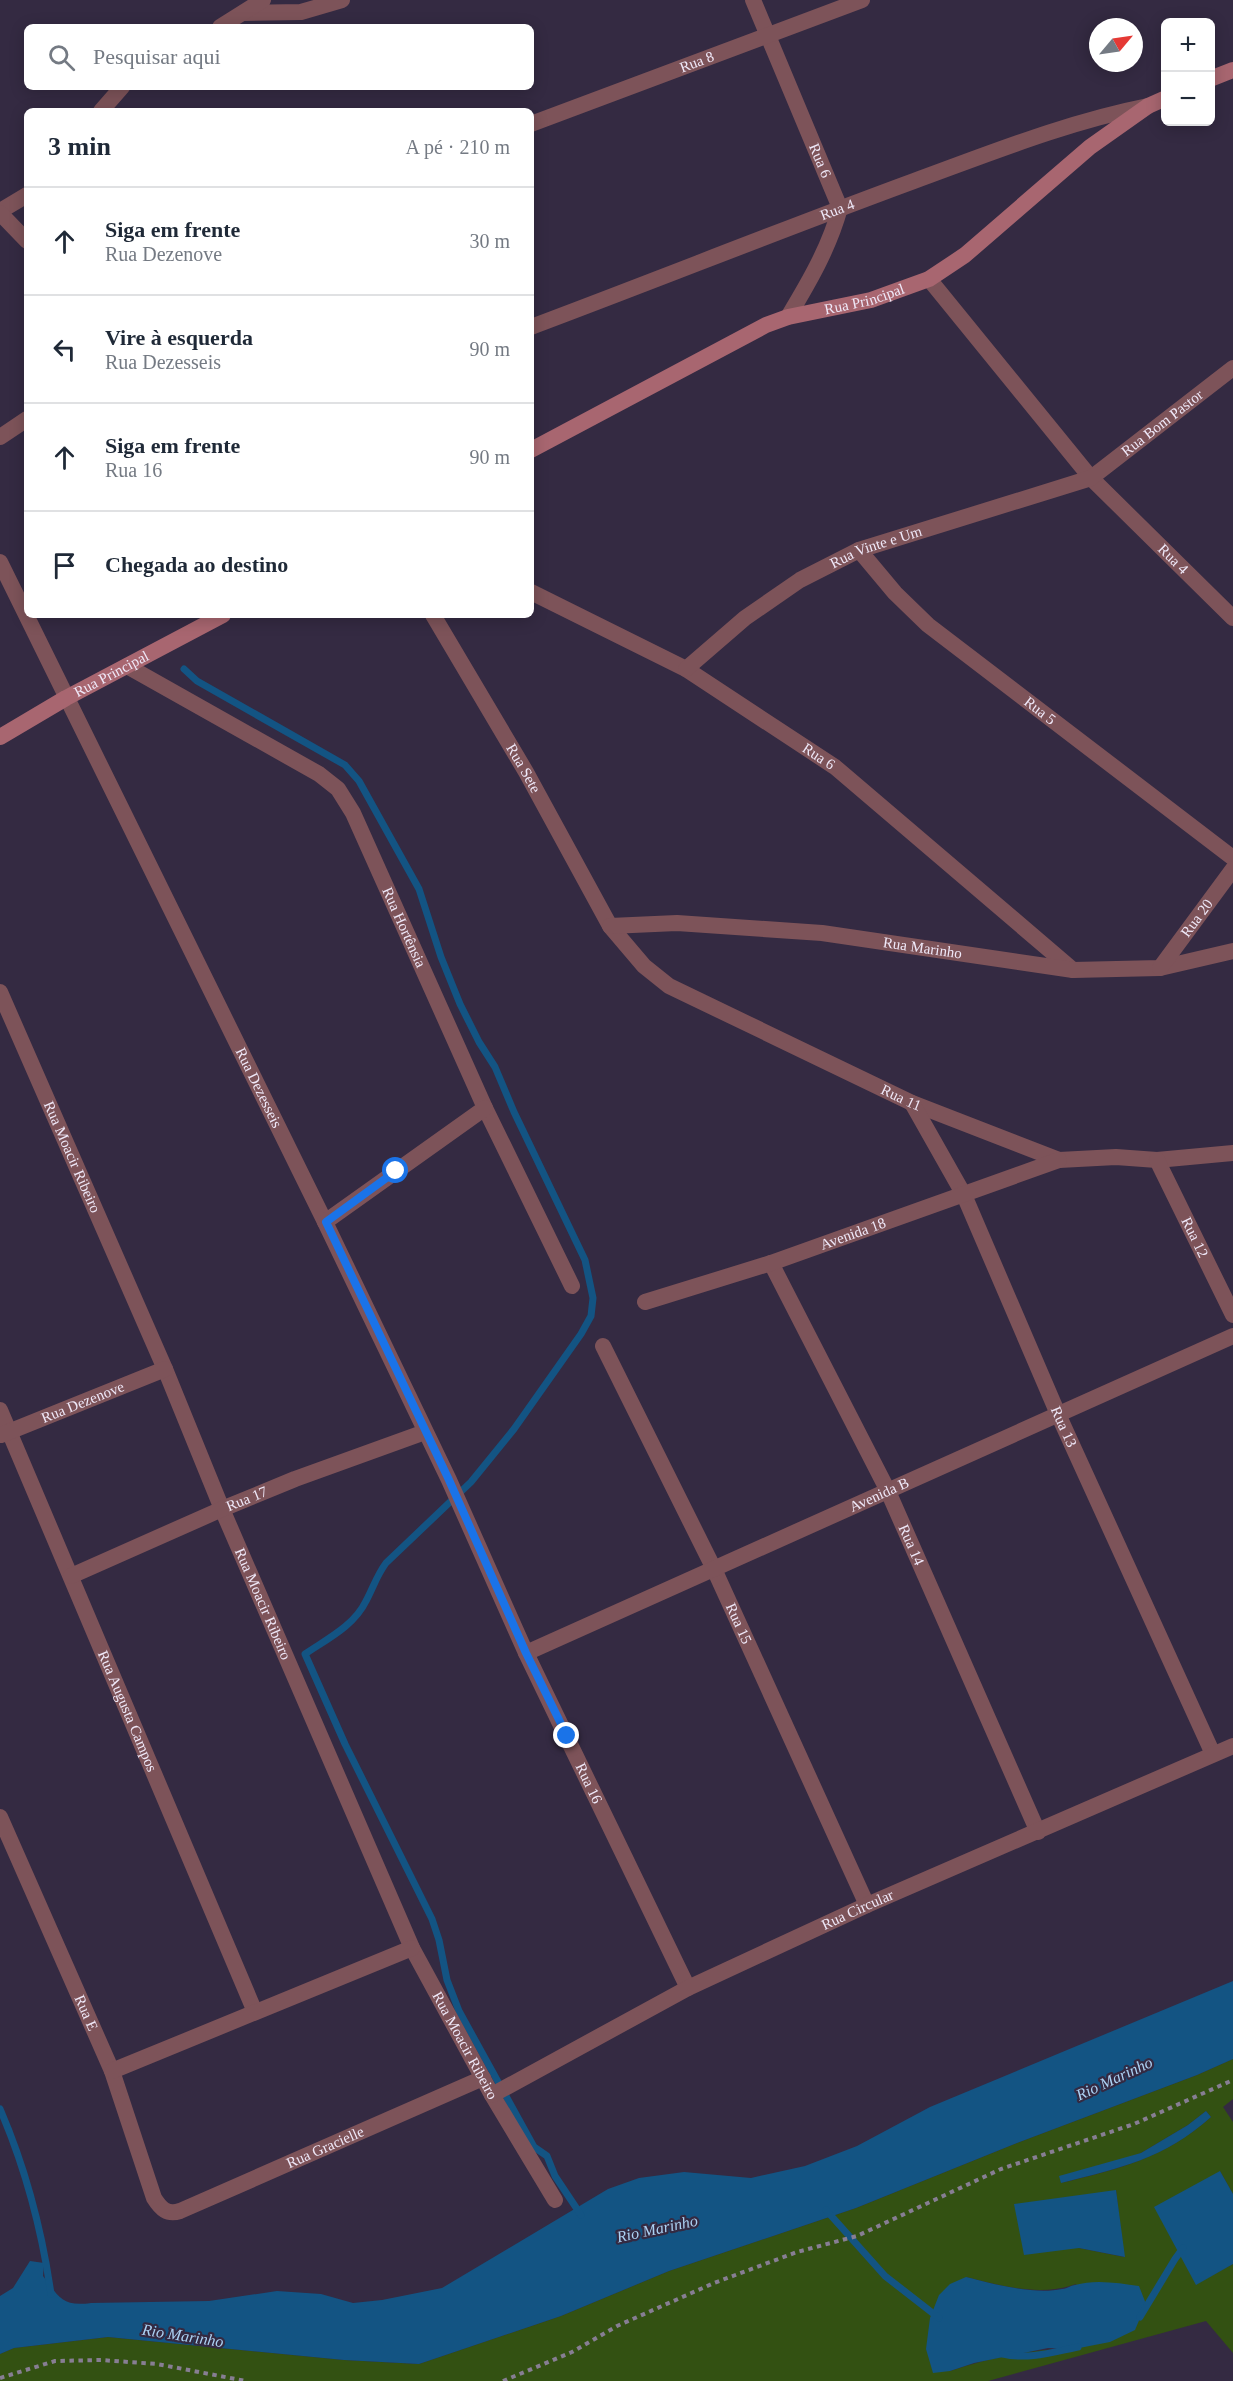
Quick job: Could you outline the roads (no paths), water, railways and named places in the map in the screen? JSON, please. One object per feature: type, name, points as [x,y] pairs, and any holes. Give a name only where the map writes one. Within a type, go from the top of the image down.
[{"type":"main road","points":[[1215,77],[1233,69]]},
{"type":"main road","name":"Rua Principal","points":[[534,448],[766,326],[788,317],[871,300],[929,279],[965,255],[1090,147],[1148,106],[1161,100]]},
{"type":"main road","name":"Rua Principal","points":[[0,737],[66,698],[217,618]]},
{"type":"street","points":[[225,24],[263,0]]},
{"type":"street","points":[[243,13],[301,12],[342,0]]},
{"type":"street","name":"Rua 6","points":[[753,0],[840,208]]},
{"type":"street","name":"Rua 8","points":[[534,122],[862,0]]},
{"type":"street","points":[[104,108],[119,90]]},
{"type":"street","name":"Rua 4","points":[[534,326],[840,208],[1055,129],[1112,113],[1148,106]]},
{"type":"street","points":[[24,197],[0,212],[24,238]]},
{"type":"street","points":[[788,317],[813,276],[833,232],[840,208]]},
{"type":"street","name":"Rua 4","points":[[929,279],[1091,478],[1233,618]]},
{"type":"street","name":"Rua Bom Pastor","points":[[1091,478],[1233,368]]},
{"type":"street","points":[[0,437],[24,421]]},
{"type":"street","name":"Rua Vinte e Um","points":[[686,669],[746,618],[800,580],[859,550],[1091,478]]},
{"type":"street","name":"Rua 5","points":[[859,550],[895,593],[928,625],[1233,858]]},
{"type":"street","name":"Rua Dezesseis","points":[[0,562],[24,611]]},
{"type":"street","name":"Rua 6","points":[[534,593],[686,669],[835,767],[1073,970]]},
{"type":"street","name":"Rua Dezesseis","points":[[27,618],[326,1222],[449,1480]]},
{"type":"street","name":"Rua Sete","points":[[437,618],[526,772],[610,926]]},
{"type":"street","name":"Rua Hortênsia","points":[[127,666],[319,774],[338,789],[353,813],[485,1108],[572,1286]]},
{"type":"street","name":"Rua 20","points":[[1160,968],[1233,869]]},
{"type":"street","name":"Rua Marinho","points":[[610,926],[676,923],[822,933],[1073,970],[1160,968],[1233,951]]},
{"type":"street","name":"Rua 11","points":[[610,926],[644,966],[669,986],[912,1103],[1059,1160],[1116,1157],[1157,1160],[1233,1153]]},
{"type":"street","name":"Rua Moacir Ribeiro","points":[[0,992],[165,1369],[222,1509],[412,1948],[483,2078],[502,2090],[555,2200]]},
{"type":"street","name":"Rua 13","points":[[912,1103],[964,1195],[1058,1414],[1213,1754]]},
{"type":"street","points":[[326,1222],[485,1108]]},
{"type":"street","name":"Avenida 18","points":[[645,1302],[771,1263],[1059,1160]]},
{"type":"street","name":"Rua 12","points":[[1157,1160],[1233,1315]]},
{"type":"street","name":"Rua 14","points":[[771,1263],[887,1489],[1038,1832]]},
{"type":"street","name":"Avenida B","points":[[526,1653],[887,1489],[1233,1336]]},
{"type":"street","name":"Rua 15","points":[[603,1346],[714,1569],[867,1905]]},
{"type":"street","name":"Rua Dezenove","points":[[5,1433],[165,1369]]},
{"type":"street","name":"Rua Augusta Campos","points":[[0,1410],[5,1433],[71,1576],[255,2012]]},
{"type":"street","name":"Rua 17","points":[[71,1576],[222,1509],[296,1479],[425,1432]]},
{"type":"street","name":"Rua 16","points":[[449,1480],[526,1653],[688,1988]]},
{"type":"street","name":"Rua Circular","points":[[502,2090],[688,1988],[867,1905],[1233,1746]]},
{"type":"street","name":"Rua E","points":[[0,1817],[112,2071],[154,2199],[165,2212]]},
{"type":"street","points":[[112,2071],[412,1948]]},
{"type":"street","name":"Rua Gracielle","points":[[165,2212],[180,2211],[483,2078]]},
{"type":"water","name":"Rio Marinho","points":[[1233,1981],[1233,2059],[856,2208],[669,2271],[561,2316],[419,2364],[344,2360],[108,2337],[14,2348],[0,2354],[0,2296],[13,2288],[30,2261],[44,2263],[43,2276],[62,2299],[81,2304],[209,2301],[277,2291],[321,2294],[353,2303],[382,2300],[442,2288],[608,2189],[639,2178],[684,2172],[751,2178],[805,2166],[857,2146],[930,2107]]},
{"type":"water","points":[[1206,2111],[1211,2117],[1176,2143],[1158,2152],[1122,2167],[1061,2183],[1059,2176],[1141,2153],[1188,2125]]},
{"type":"water","points":[[1220,2171],[1233,2194],[1233,2264],[1196,2285],[1154,2207]]},
{"type":"water","points":[[1116,2190],[1125,2257],[1079,2248],[1024,2255],[1014,2204]]},
{"type":"water","points":[[966,2277],[1039,2291],[1064,2289],[1091,2282],[1139,2286],[1146,2304],[1135,2330],[1110,2342],[1074,2349],[1048,2348],[933,2373],[926,2349],[930,2318],[939,2295],[950,2284]]},
{"type":"waterway","points":[[184,669],[197,681],[345,765],[359,781],[419,889],[441,957],[460,1004],[479,1042],[495,1067],[585,1260],[593,1298],[591,1316],[581,1334],[514,1429],[471,1482],[386,1563],[361,1610],[354,1618],[305,1654],[345,1744],[432,1919],[447,1980],[459,2011],[534,2147],[547,2156],[555,2176],[581,2215]]},
{"type":"waterway","points":[[0,2109],[32,2200],[51,2294]]},
{"type":"waterway","points":[[826,2210],[885,2276],[939,2318]]},
{"type":"waterway","points":[[1140,2317],[1183,2248]]},
{"type":"waterway","points":[[1003,2354],[1031,2356],[1078,2347]]}]
